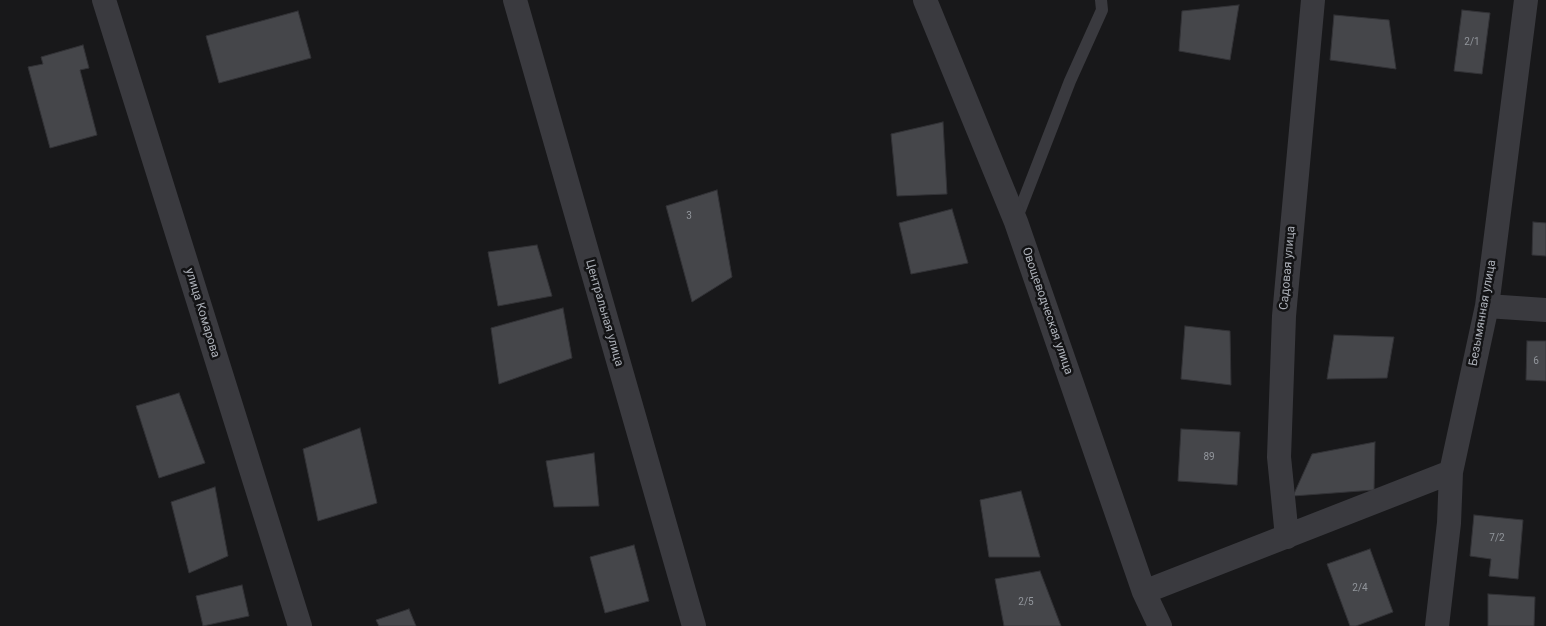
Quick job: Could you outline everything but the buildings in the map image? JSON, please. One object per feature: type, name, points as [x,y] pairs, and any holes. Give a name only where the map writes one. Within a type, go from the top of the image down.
[{"type":"street","name":"улица Комарова","points":[[104,0],[300,626]]},
{"type":"street","name":"Центральная улица","points":[[515,0],[694,626]]},
{"type":"street","name":"Овощеводческая улица","points":[[925,0],[1016,222],[1144,592],[1160,626]]},
{"type":"street","name":"Садовая улица","points":[[1287,537],[1279,457],[1284,316],[1313,0]]},
{"type":"street","name":"Безымянная улица","points":[[1438,626],[1449,522],[1451,472],[1487,306],[1526,0]]},
{"type":"street","points":[[1487,306],[1546,310]]},
{"type":"street","points":[[1144,592],[1451,472]]},
{"type":"lane","points":[[1016,222],[1070,81],[1102,10],[1101,0]]}]
